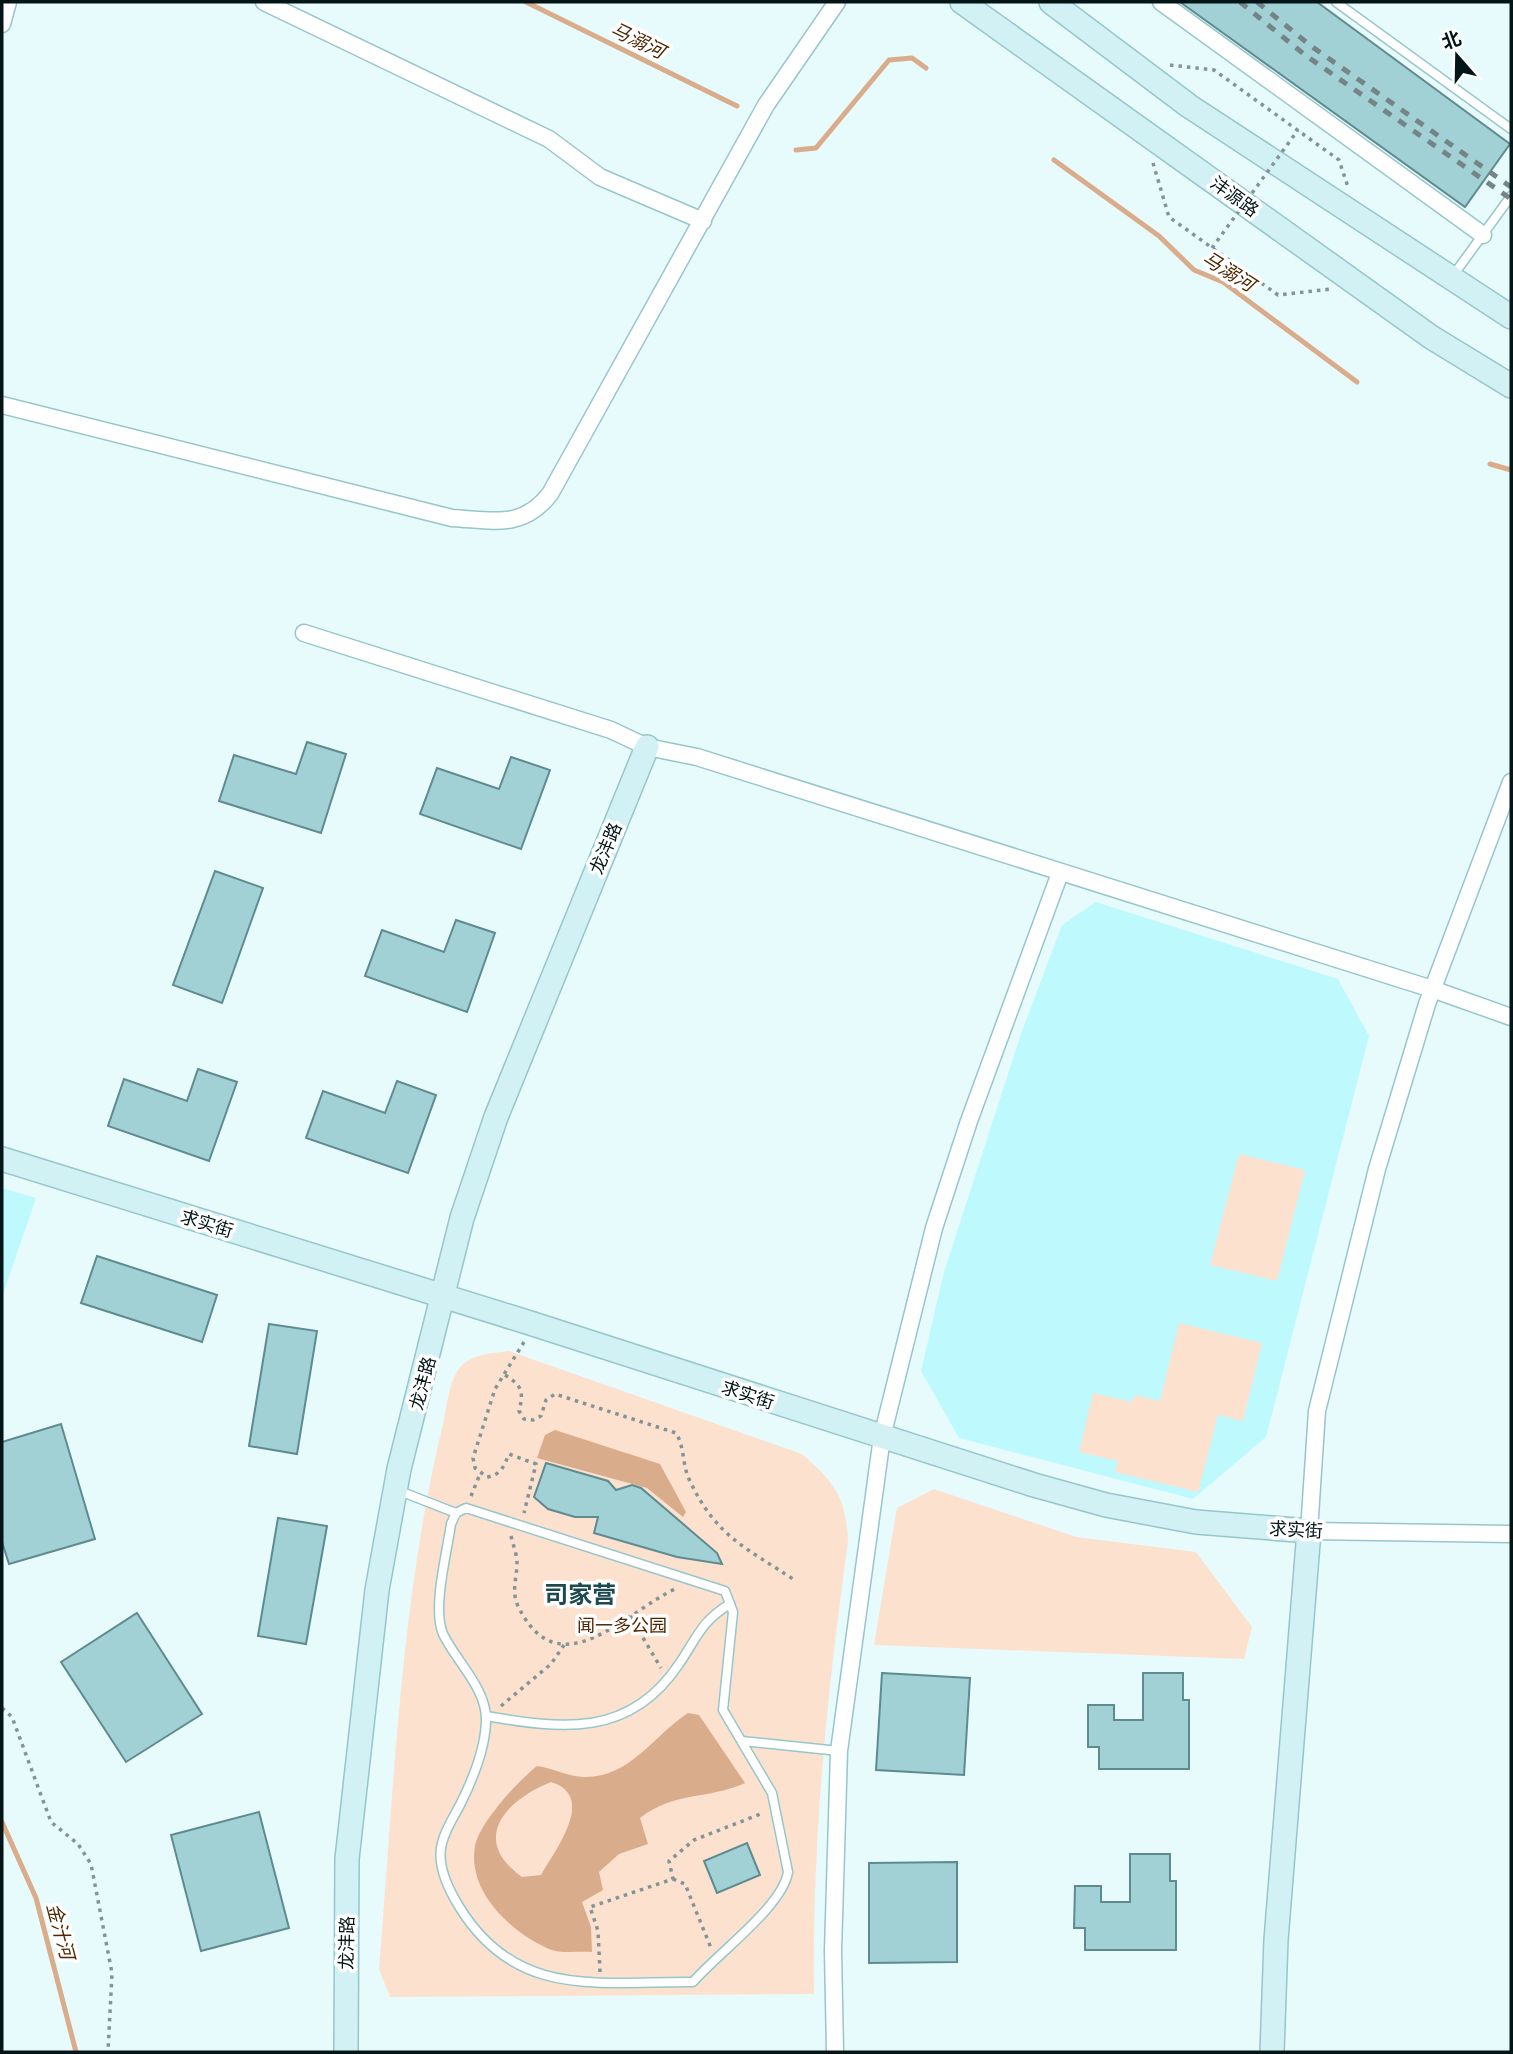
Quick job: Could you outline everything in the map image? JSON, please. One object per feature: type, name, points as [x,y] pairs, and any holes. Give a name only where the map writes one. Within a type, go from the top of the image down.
[{"type":"street","points":[[2,24],[8,2]]},
{"type":"street","points":[[264,2],[548,139],[600,177],[703,221]]},
{"type":"street","points":[[2,405],[452,518],[511,521],[536,512],[550,494],[766,105],[837,2]]},
{"type":"street","name":"沣源路","points":[[962,2],[1431,337],[1511,386]]},
{"type":"street","points":[[1051,2],[1189,106],[1511,317]]},
{"type":"street","points":[[1161,2],[1483,235]]},
{"type":"street","points":[[304,633],[611,730],[647,747],[697,757],[1432,989],[1511,1017]]},
{"type":"street","name":"龙沣路","points":[[345,2052],[347,1859],[372,1630],[395,1489],[462,1218],[496,1117],[647,747]]},
{"type":"street","points":[[1272,2052],[1276,1940],[1317,1411],[1377,1169],[1432,989],[1511,782]]},
{"type":"street","points":[[835,2052],[833,1951],[839,1751],[882,1437],[934,1228],[969,1121],[1060,873]]},
{"type":"street","name":"求实街","points":[[2,1158],[530,1323],[1034,1485],[1106,1505],[1196,1522],[1309,1531],[1511,1534]]},
{"type":"lane","points":[[1336,2],[1511,129]]},
{"type":"lane","points":[[1450,279],[1511,196]]},
{"type":"lane","points":[[395,1489],[456,1513]]},
{"type":"lane","points":[[466,1508],[725,1591],[733,1612],[723,1710],[772,1793],[788,1872],[786,1883],[774,1902],[715,1956],[693,1982],[568,1981],[534,1974],[507,1959],[469,1922],[453,1896],[441,1868],[442,1843],[468,1789],[482,1748],[486,1716],[480,1695],[443,1633],[438,1615],[451,1524],[456,1513],[466,1508]]},
{"type":"lane","points":[[486,1716],[549,1727],[598,1722],[622,1714],[647,1699],[668,1679],[704,1623],[730,1604]]},
{"type":"lane","points":[[742,1741],[839,1751]]},
{"type":"path","points":[[1130,61],[1214,69],[1339,160]]},
{"type":"path","points":[[1212,248],[1298,130]]},
{"type":"path","points":[[1143,131],[1169,217],[1212,248],[1278,295],[1358,285]]},
{"type":"path","points":[[466,1508],[480,1474],[473,1458],[495,1389],[521,1351],[530,1323]]},
{"type":"path","points":[[505,1374],[520,1385],[523,1394],[519,1411],[524,1419],[533,1420],[541,1416],[546,1400],[555,1394],[676,1433],[682,1443],[685,1471],[704,1510],[726,1535],[796,1581]]},
{"type":"path","points":[[480,1474],[495,1476],[503,1468],[509,1454],[536,1464],[521,1526]]},
{"type":"path","points":[[506,1521],[517,1562],[514,1592],[518,1606],[540,1633],[564,1645],[585,1642],[604,1634],[657,1597],[694,1581]]},
{"type":"path","points":[[630,1616],[668,1679]]},
{"type":"path","points":[[486,1716],[551,1664],[564,1645]]},
{"type":"path","points":[[2,1709],[12,1717],[51,1822],[78,1844],[91,1864],[112,1973],[108,2052]]},
{"type":"path","points":[[673,1879],[668,1861],[694,1840],[775,1809]]},
{"type":"path","points":[[600,1981],[598,1931],[590,1907],[673,1879],[685,1884],[715,1956]]},
{"type":"shaded area","points":[[1096,902],[1338,979],[1369,1036],[1266,1437],[1193,1499],[959,1438],[921,1371],[944,1272],[1021,1034],[1062,925]]},
{"type":"shaded area","points":[[2,1188],[36,1198],[2,1297]]},
{"type":"shaded area","points":[[555,1430],[660,1464],[686,1512],[683,1517],[647,1488],[537,1458],[545,1435]]},
{"type":"shaded area","points":[[688,1713],[699,1715],[745,1783],[666,1804],[640,1818],[648,1844],[619,1854],[599,1872],[603,1890],[582,1902],[591,1927],[592,1952],[553,1951],[520,1932],[495,1908],[485,1894],[474,1863],[478,1836],[492,1814],[520,1781],[537,1766],[578,1777],[615,1771],[640,1754]],"holes":[[[551,1782],[564,1789],[571,1799],[572,1811],[563,1838],[541,1875],[522,1877],[506,1863],[498,1849],[496,1835],[500,1822],[520,1799],[535,1790]]]},
{"type":"green space","points":[[1239,1154],[1305,1170],[1277,1281],[1210,1265]]},
{"type":"green space","points":[[1179,1323],[1262,1343],[1243,1421],[1218,1415],[1198,1492],[1115,1472],[1118,1461],[1079,1452],[1093,1393],[1132,1402],[1135,1395],[1160,1401]]},
{"type":"green space","name":"闻一多公园","points":[[509,1351],[802,1454],[837,1492],[845,1513],[848,1542],[822,1768],[814,1994],[390,1997],[379,1969],[389,1832],[400,1695],[417,1559],[429,1491],[449,1392],[458,1370],[473,1358]]},
{"type":"green space","points":[[934,1489],[1076,1537],[1196,1552],[1252,1627],[1244,1659],[874,1645],[897,1508]]},
{"type":"building","points":[[1180,2],[1317,2],[1510,144],[1465,207]]},
{"type":"building","points":[[307,742],[346,754],[321,833],[219,801],[234,755],[296,774]]},
{"type":"building","points":[[511,757],[550,770],[521,849],[420,814],[437,768],[499,789]]},
{"type":"building","points":[[215,871],[263,888],[222,1003],[173,985]]},
{"type":"building","points":[[456,920],[495,933],[467,1012],[365,976],[382,930],[444,952]]},
{"type":"building","points":[[198,1069],[237,1082],[209,1161],[108,1126],[124,1079],[187,1101]]},
{"type":"building","points":[[397,1081],[436,1095],[408,1173],[306,1138],[323,1091],[385,1113]]},
{"type":"building","points":[[97,1256],[217,1295],[202,1342],[81,1303]]},
{"type":"building","points":[[269,1324],[317,1331],[297,1454],[249,1446]]},
{"type":"building","points":[[61,1424],[95,1539],[9,1564],[2,1542],[2,1442]]},
{"type":"building","points":[[546,1463],[608,1481],[616,1490],[632,1485],[641,1488],[717,1553],[722,1564],[677,1557],[594,1533],[598,1517],[575,1517],[548,1509],[534,1497]]},
{"type":"building","points":[[278,1518],[327,1526],[306,1644],[258,1636]]},
{"type":"building","points":[[137,1613],[202,1714],[126,1762],[61,1662]]},
{"type":"building","points":[[882,1673],[970,1678],[964,1775],[876,1770]]},
{"type":"building","points":[[1143,1673],[1183,1673],[1183,1700],[1189,1700],[1189,1769],[1099,1769],[1099,1747],[1088,1747],[1088,1705],[1114,1705],[1114,1720],[1143,1720]]},
{"type":"building","points":[[259,1812],[289,1928],[201,1951],[171,1835]]},
{"type":"building","points":[[747,1843],[760,1875],[717,1893],[704,1861]]},
{"type":"building","points":[[1130,1854],[1170,1854],[1170,1881],[1176,1881],[1176,1950],[1085,1950],[1085,1928],[1074,1928],[1075,1886],[1101,1886],[1101,1902],[1130,1902]]},
{"type":"building","points":[[957,1862],[957,1962],[869,1963],[869,1863]]},
{"type":"waterway","name":"马溺河","points":[[526,2],[737,106]]},
{"type":"waterway","name":"马溺河","points":[[796,150],[816,148],[889,60],[912,58],[926,68]]},
{"type":"waterway","name":"马溺河","points":[[1054,160],[1159,236],[1194,270],[1223,282],[1357,382]]},
{"type":"waterway","name":"马溺河","points":[[1490,464],[1511,470]]},
{"type":"waterway","name":"金汁河","points":[[2,1822],[36,1898],[76,2052]]},
{"type":"railway","points":[[1240,2],[1305,55],[1511,199]]},
{"type":"railway","points":[[1257,2],[1311,46],[1511,187]]},
{"type":"district","name":"司家营","points":[[580,1593]]}]
